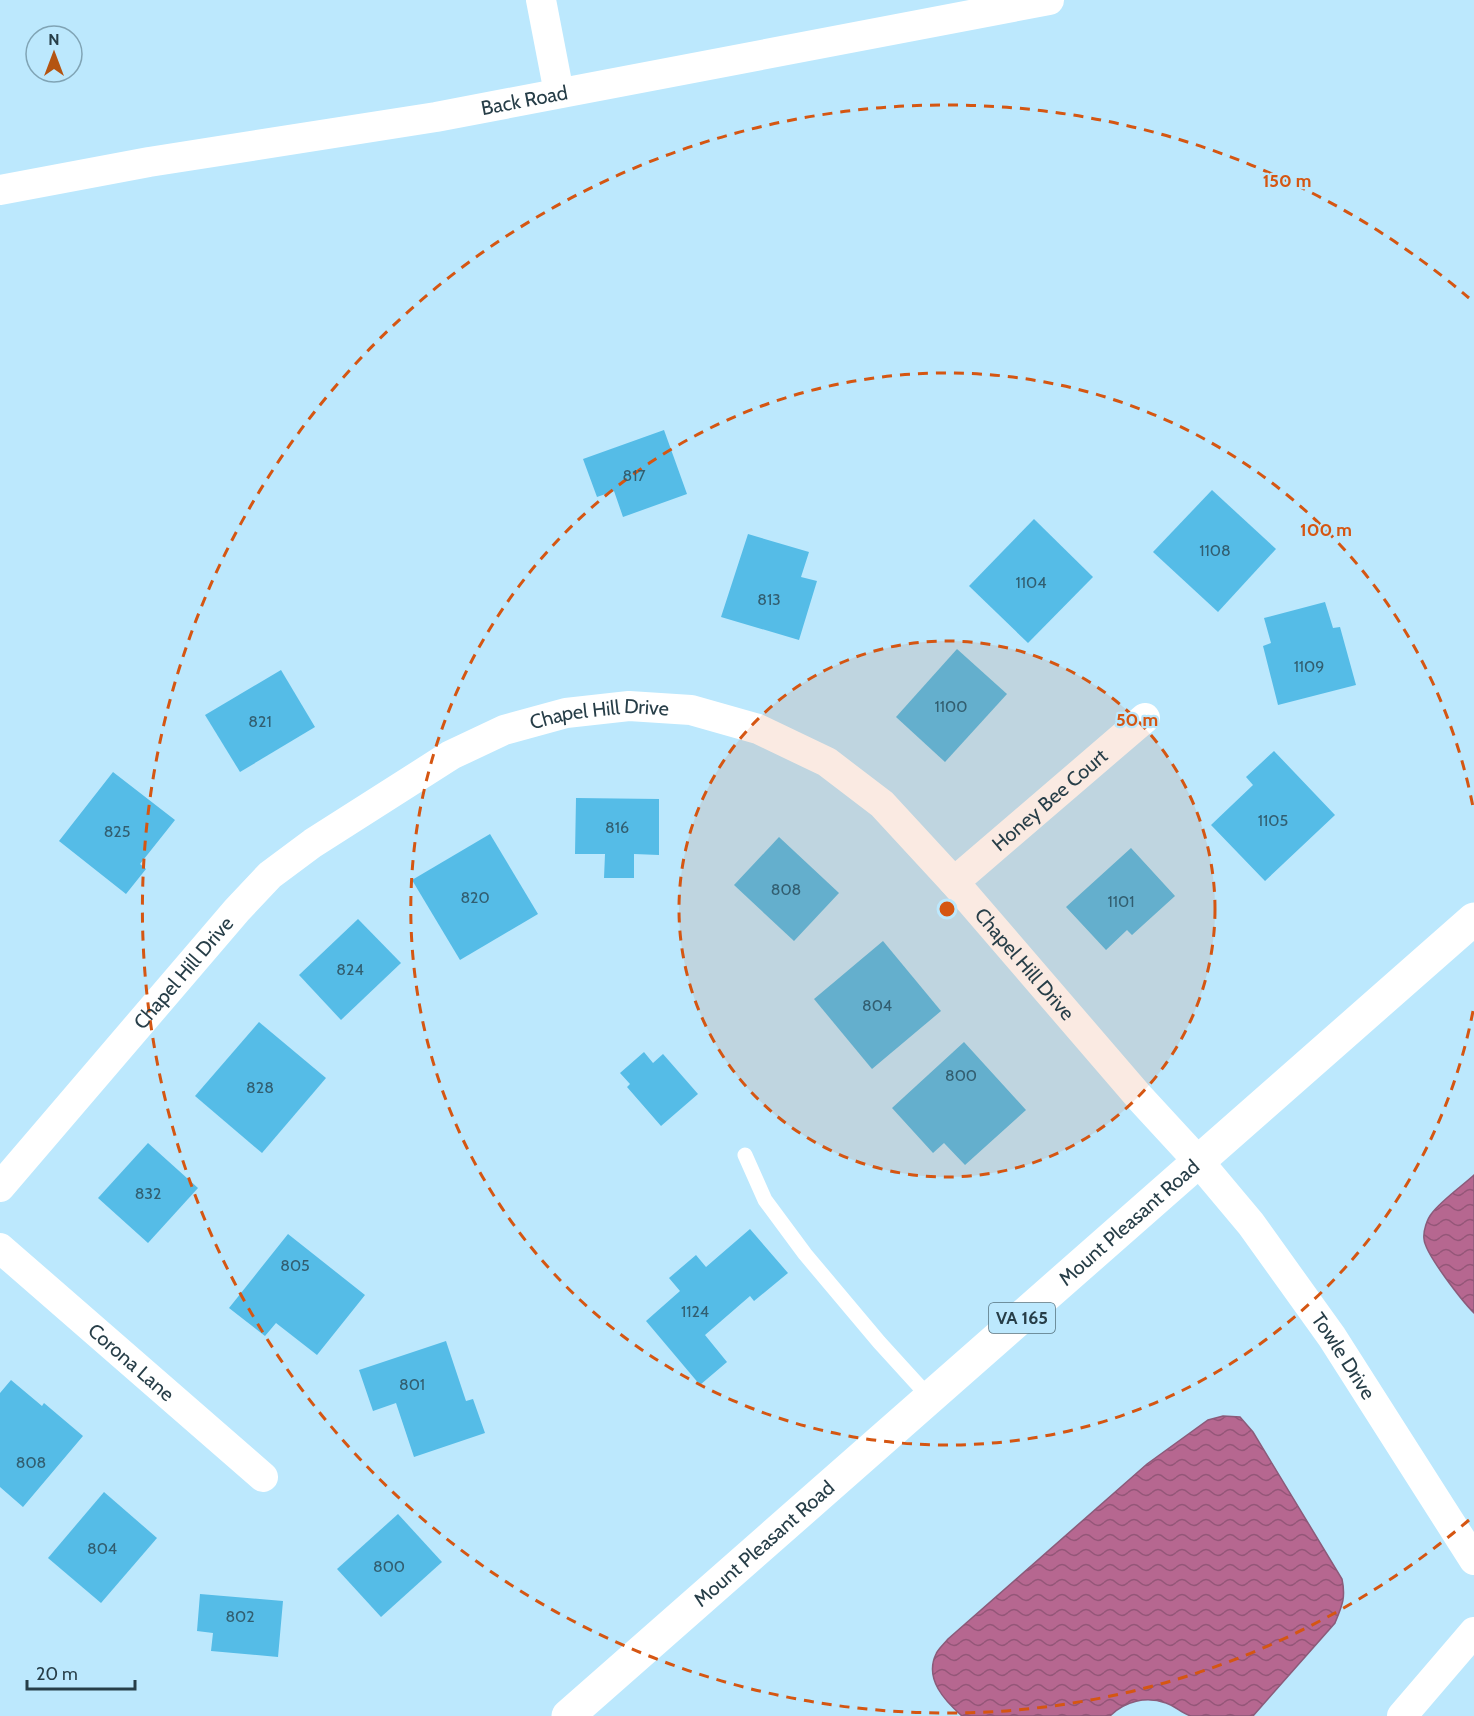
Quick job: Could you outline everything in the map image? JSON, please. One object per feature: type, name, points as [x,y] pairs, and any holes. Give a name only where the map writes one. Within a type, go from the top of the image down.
[{"type":"highway","name":"Mount Pleasant Road","points":[[568,1716],[1474,919]]},
{"type":"street","points":[[540,0],[559,93]]},
{"type":"street","name":"Back Road","points":[[0,190],[149,162],[436,117],[1049,0]]},
{"type":"street","name":"Chapel Hill Drive","points":[[0,1187],[237,910],[270,875],[313,843],[451,754],[504,730],[566,713],[629,706],[691,710],[758,729],[827,762],[882,804],[954,882],[1140,1098],[1199,1162]]},
{"type":"street","name":"Honey Bee Court","points":[[954,882],[1145,718]]},
{"type":"street","name":"Towle Drive","points":[[1199,1162],[1251,1224],[1332,1336],[1474,1560]]},
{"type":"street","name":"Corona Lane","points":[[0,1248],[263,1477]]},
{"type":"street","points":[[1402,1716],[1474,1632]]},
{"type":"lane","points":[[745,1155],[765,1200],[805,1254],[879,1342],[930,1398]]},
{"type":"water","points":[[1474,1175],[1474,1313],[1437,1266],[1426,1246],[1424,1236],[1428,1218],[1432,1213]]},
{"type":"water","points":[[1223,1416],[1240,1417],[1253,1432],[1342,1579],[1343,1602],[1335,1623],[1253,1716],[1191,1716],[1166,1703],[1143,1700],[1129,1703],[1110,1716],[962,1716],[949,1704],[934,1681],[933,1663],[941,1646],[1147,1464],[1208,1420]]},
{"type":"building","points":[[664,430],[687,494],[623,517],[614,491],[597,497],[583,459]]},
{"type":"building","points":[[1212,490],[1276,549],[1218,612],[1153,552]]},
{"type":"building","points":[[1034,519],[1093,577],[1028,643],[969,586]]},
{"type":"building","points":[[748,534],[809,552],[801,577],[817,581],[799,640],[721,617]]},
{"type":"building","points":[[1325,602],[1333,628],[1340,627],[1356,685],[1278,705],[1263,646],[1271,643],[1264,618]]},
{"type":"building","points":[[957,649],[1007,694],[945,762],[896,717]]},
{"type":"building","points":[[281,670],[315,727],[240,772],[205,715]]},
{"type":"building","points":[[1274,751],[1335,815],[1265,881],[1211,825],[1253,785],[1246,777]]},
{"type":"building","points":[[113,772],[175,820],[140,864],[146,869],[126,894],[59,841]]},
{"type":"building","points":[[576,798],[659,799],[659,855],[634,854],[634,878],[604,878],[605,854],[575,854]]},
{"type":"building","points":[[490,834],[538,914],[460,960],[412,880]]},
{"type":"building","points":[[779,837],[839,893],[794,941],[734,885]]},
{"type":"building","points":[[1131,848],[1175,896],[1132,935],[1127,930],[1106,950],[1066,907]]},
{"type":"building","points":[[358,919],[401,963],[341,1020],[299,975]]},
{"type":"building","points":[[883,941],[941,1011],[872,1069],[814,999]]},
{"type":"building","points":[[259,1022],[326,1078],[262,1153],[195,1096]]},
{"type":"building","points":[[964,1042],[1026,1110],[965,1165],[944,1143],[933,1153],[892,1108]]},
{"type":"building","points":[[644,1052],[653,1063],[663,1054],[698,1094],[661,1126],[627,1087],[630,1084],[620,1073]]},
{"type":"building","points":[[148,1143],[198,1188],[148,1243],[98,1198]]},
{"type":"building","points":[[750,1229],[788,1273],[754,1301],[750,1296],[705,1335],[727,1362],[700,1385],[646,1321],[680,1291],[669,1278],[696,1255],[706,1267]]},
{"type":"building","points":[[288,1234],[365,1295],[317,1355],[276,1323],[265,1336],[229,1308]]},
{"type":"building","points":[[446,1341],[466,1401],[473,1399],[485,1433],[414,1457],[396,1403],[373,1411],[359,1370]]},
{"type":"building","points":[[11,1380],[42,1406],[44,1403],[83,1436],[23,1507],[0,1487],[0,1393]]},
{"type":"building","points":[[104,1492],[157,1538],[101,1603],[48,1558]]},
{"type":"building","points":[[398,1514],[442,1562],[381,1617],[337,1569]]},
{"type":"building","points":[[200,1594],[283,1601],[278,1657],[211,1651],[213,1633],[197,1631]]}]
